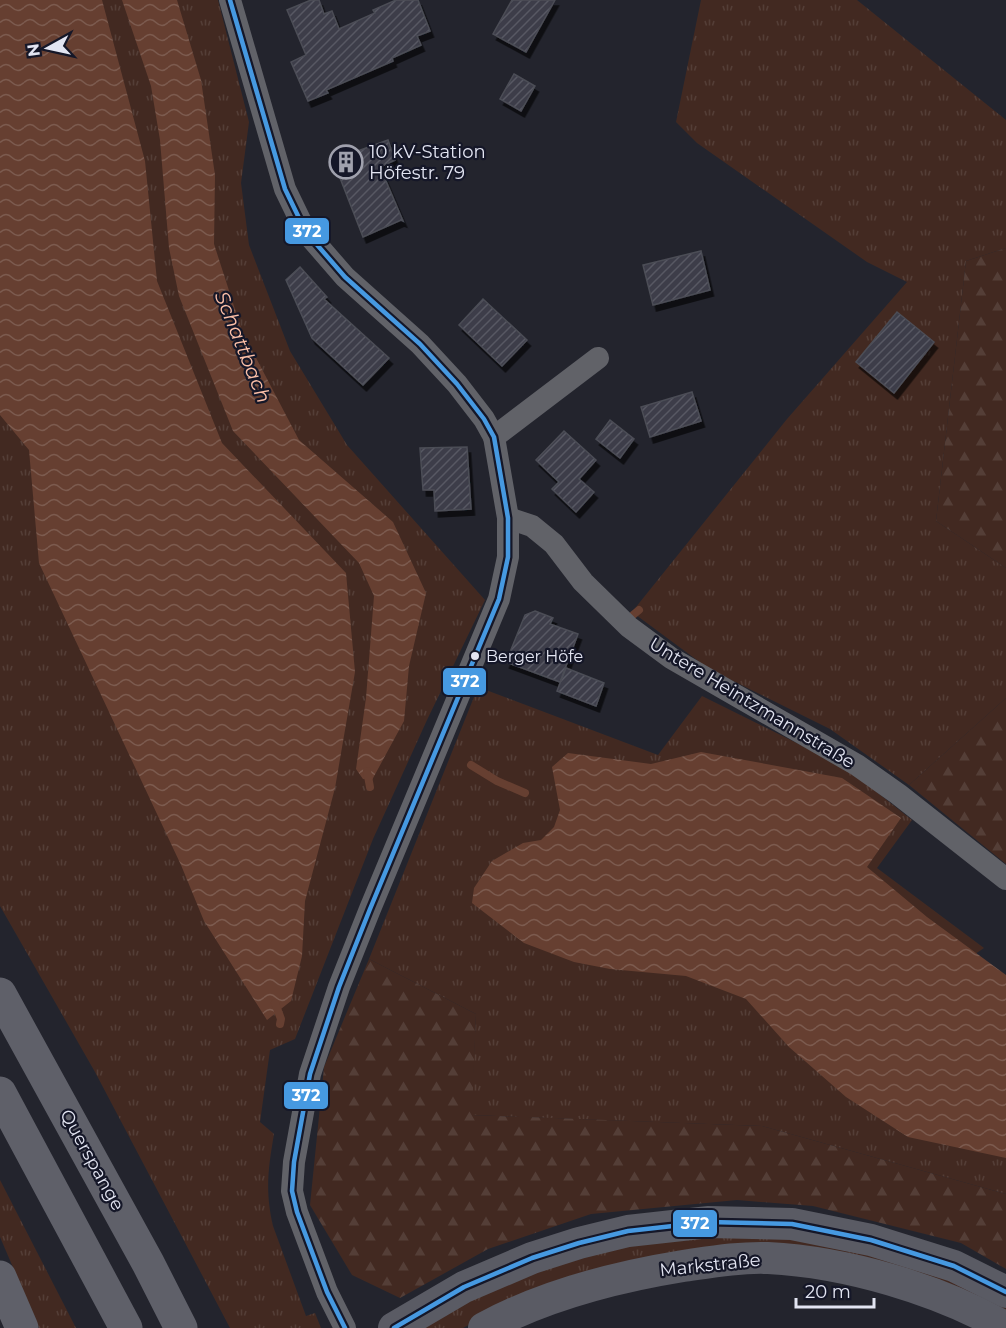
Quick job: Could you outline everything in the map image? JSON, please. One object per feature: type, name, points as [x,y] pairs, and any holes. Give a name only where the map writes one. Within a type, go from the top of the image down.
[{"type":"highway","name":"Querspange","points":[[0,994],[181,1328]]},
{"type":"highway","points":[[0,1093],[126,1328]]},
{"type":"highway","points":[[0,1277],[22,1328]]},
{"type":"main road","name":"Markstraße","points":[[394,1328],[464,1287],[532,1258],[628,1231],[709,1222],[792,1224],[871,1240],[954,1266],[1006,1292]]},
{"type":"main road","name":"Markstraße","points":[[484,1328],[547,1300],[631,1274],[716,1261],[768,1258],[855,1269],[925,1291],[982,1314],[1006,1328]]},
{"type":"street","points":[[230,0],[285,189],[300,220],[327,258],[420,344],[457,384],[484,419],[494,437],[508,518],[508,557],[499,599],[370,909],[339,987],[310,1074],[294,1162],[292,1191],[297,1212],[327,1292],[345,1328]]},
{"type":"street","points":[[494,437],[598,358]]},
{"type":"street","name":"Untere Heintzmannstraße","points":[[508,518],[532,526],[554,544],[583,582],[628,627],[671,658],[857,765],[898,794],[1006,879]]},
{"type":"green space","points":[[0,0],[218,0],[249,122],[241,183],[249,245],[290,351],[347,445],[485,600],[373,839],[295,1039],[270,1050],[260,1122],[274,1134],[268,1180],[270,1213],[306,1316],[315,1313],[321,1328],[230,1328],[95,1072],[0,906]]},
{"type":"green space","points":[[701,0],[857,0],[1006,120],[1006,248],[966,261],[936,521],[1006,568],[1006,698],[909,785],[830,729],[709,669],[632,612],[787,419],[907,282],[867,262],[697,143],[676,122]]},
{"type":"green space","points":[[1006,248],[1006,568],[936,521],[966,261]]},
{"type":"green space","points":[[478,687],[658,755],[702,696],[845,767],[912,820],[877,868],[984,948],[959,965],[1006,1046],[1006,1194],[762,1126],[471,1115],[476,1014],[369,959]]},
{"type":"green space","points":[[1006,698],[1006,864],[909,785]]},
{"type":"green space","points":[[369,959],[476,1014],[472,1115],[762,1126],[1006,1194],[1006,1269],[961,1243],[813,1206],[737,1200],[591,1214],[488,1249],[400,1298],[352,1275],[310,1205],[324,1067]]},
{"type":"green space","points":[[0,1180],[76,1328],[39,1328],[0,1237]]},
{"type":"green space","points":[[756,1233],[900,1259],[1006,1304],[1006,1314],[834,1256],[489,1314],[463,1328],[411,1328],[502,1281],[651,1239]]},
{"type":"water","points":[[0,0],[102,0],[145,161],[157,281],[222,443],[346,573],[355,672],[335,788],[305,901],[302,956],[291,1001],[267,1020],[204,921],[181,865],[39,563],[29,450],[0,415]]},
{"type":"water","name":"Schattbach","points":[[122,0],[177,0],[201,80],[215,175],[214,244],[242,331],[299,440],[393,522],[426,593],[409,666],[404,721],[372,780],[363,779],[356,769],[366,698],[374,596],[359,563],[233,431],[179,296],[169,248],[160,140],[151,86]]},
{"type":"water","points":[[701,752],[842,778],[901,818],[867,867],[927,917],[1006,975],[1006,1158],[908,1137],[846,1097],[789,1047],[746,999],[686,976],[610,969],[574,962],[524,943],[472,903],[474,888],[492,861],[523,843],[541,840],[554,827],[560,810],[552,767],[568,753],[651,764]]},
{"type":"building","points":[[311,0],[319,0],[324,14],[332,11],[339,29],[375,13],[373,10],[396,0],[418,0],[430,31],[417,36],[421,45],[392,58],[393,61],[326,90],[328,93],[308,101],[291,62],[306,55],[287,10]]},
{"type":"building","points":[[512,0],[555,0],[526,52],[493,34]]},
{"type":"building","points":[[514,74],[535,86],[521,111],[500,99]]},
{"type":"building","points":[[388,140],[395,160],[380,167],[403,221],[363,237],[333,160]]},
{"type":"building","points":[[701,251],[710,290],[653,305],[643,265]]},
{"type":"building","points":[[300,267],[327,297],[324,299],[389,358],[363,385],[312,338],[286,280]]},
{"type":"building","points":[[483,299],[527,340],[502,366],[459,325]]},
{"type":"building","points":[[897,312],[934,342],[894,393],[856,362]]},
{"type":"building","points":[[692,392],[701,421],[650,437],[641,407]]},
{"type":"building","points":[[610,420],[634,439],[620,458],[596,439]]},
{"type":"building","points":[[564,431],[596,460],[579,479],[594,492],[576,512],[552,489],[559,482],[536,460]]},
{"type":"building","points":[[467,447],[471,509],[435,511],[434,490],[423,490],[420,448]]},
{"type":"building","points":[[535,611],[553,618],[550,624],[578,634],[560,682],[506,662],[525,615]]},
{"type":"building","points":[[566,668],[604,683],[596,706],[557,691]]},
{"type":"waterway","points":[[633,615],[639,610]]},
{"type":"waterway","points":[[471,765],[497,781],[525,793]]},
{"type":"waterway","points":[[367,771],[370,787]]},
{"type":"waterway","points":[[275,1003],[281,1019],[280,1024]]},
{"type":"transit line","name":"372","points":[[230,0],[285,189],[300,220],[312,239],[345,277],[420,344],[457,384],[484,419],[494,437],[508,518],[508,557],[499,599],[370,909],[339,987],[310,1074],[294,1162],[292,1191],[297,1212],[327,1292],[345,1328]]},
{"type":"transit line","name":"372","points":[[394,1328],[464,1287],[532,1258],[628,1231],[709,1222],[792,1224],[871,1240],[954,1266],[1006,1292]]},
{"type":"place","name":"10 kV-Station Höfestr. 79","points":[[346,162]]},
{"type":"place","name":"Berger Höfe","points":[[475,656]]}]
